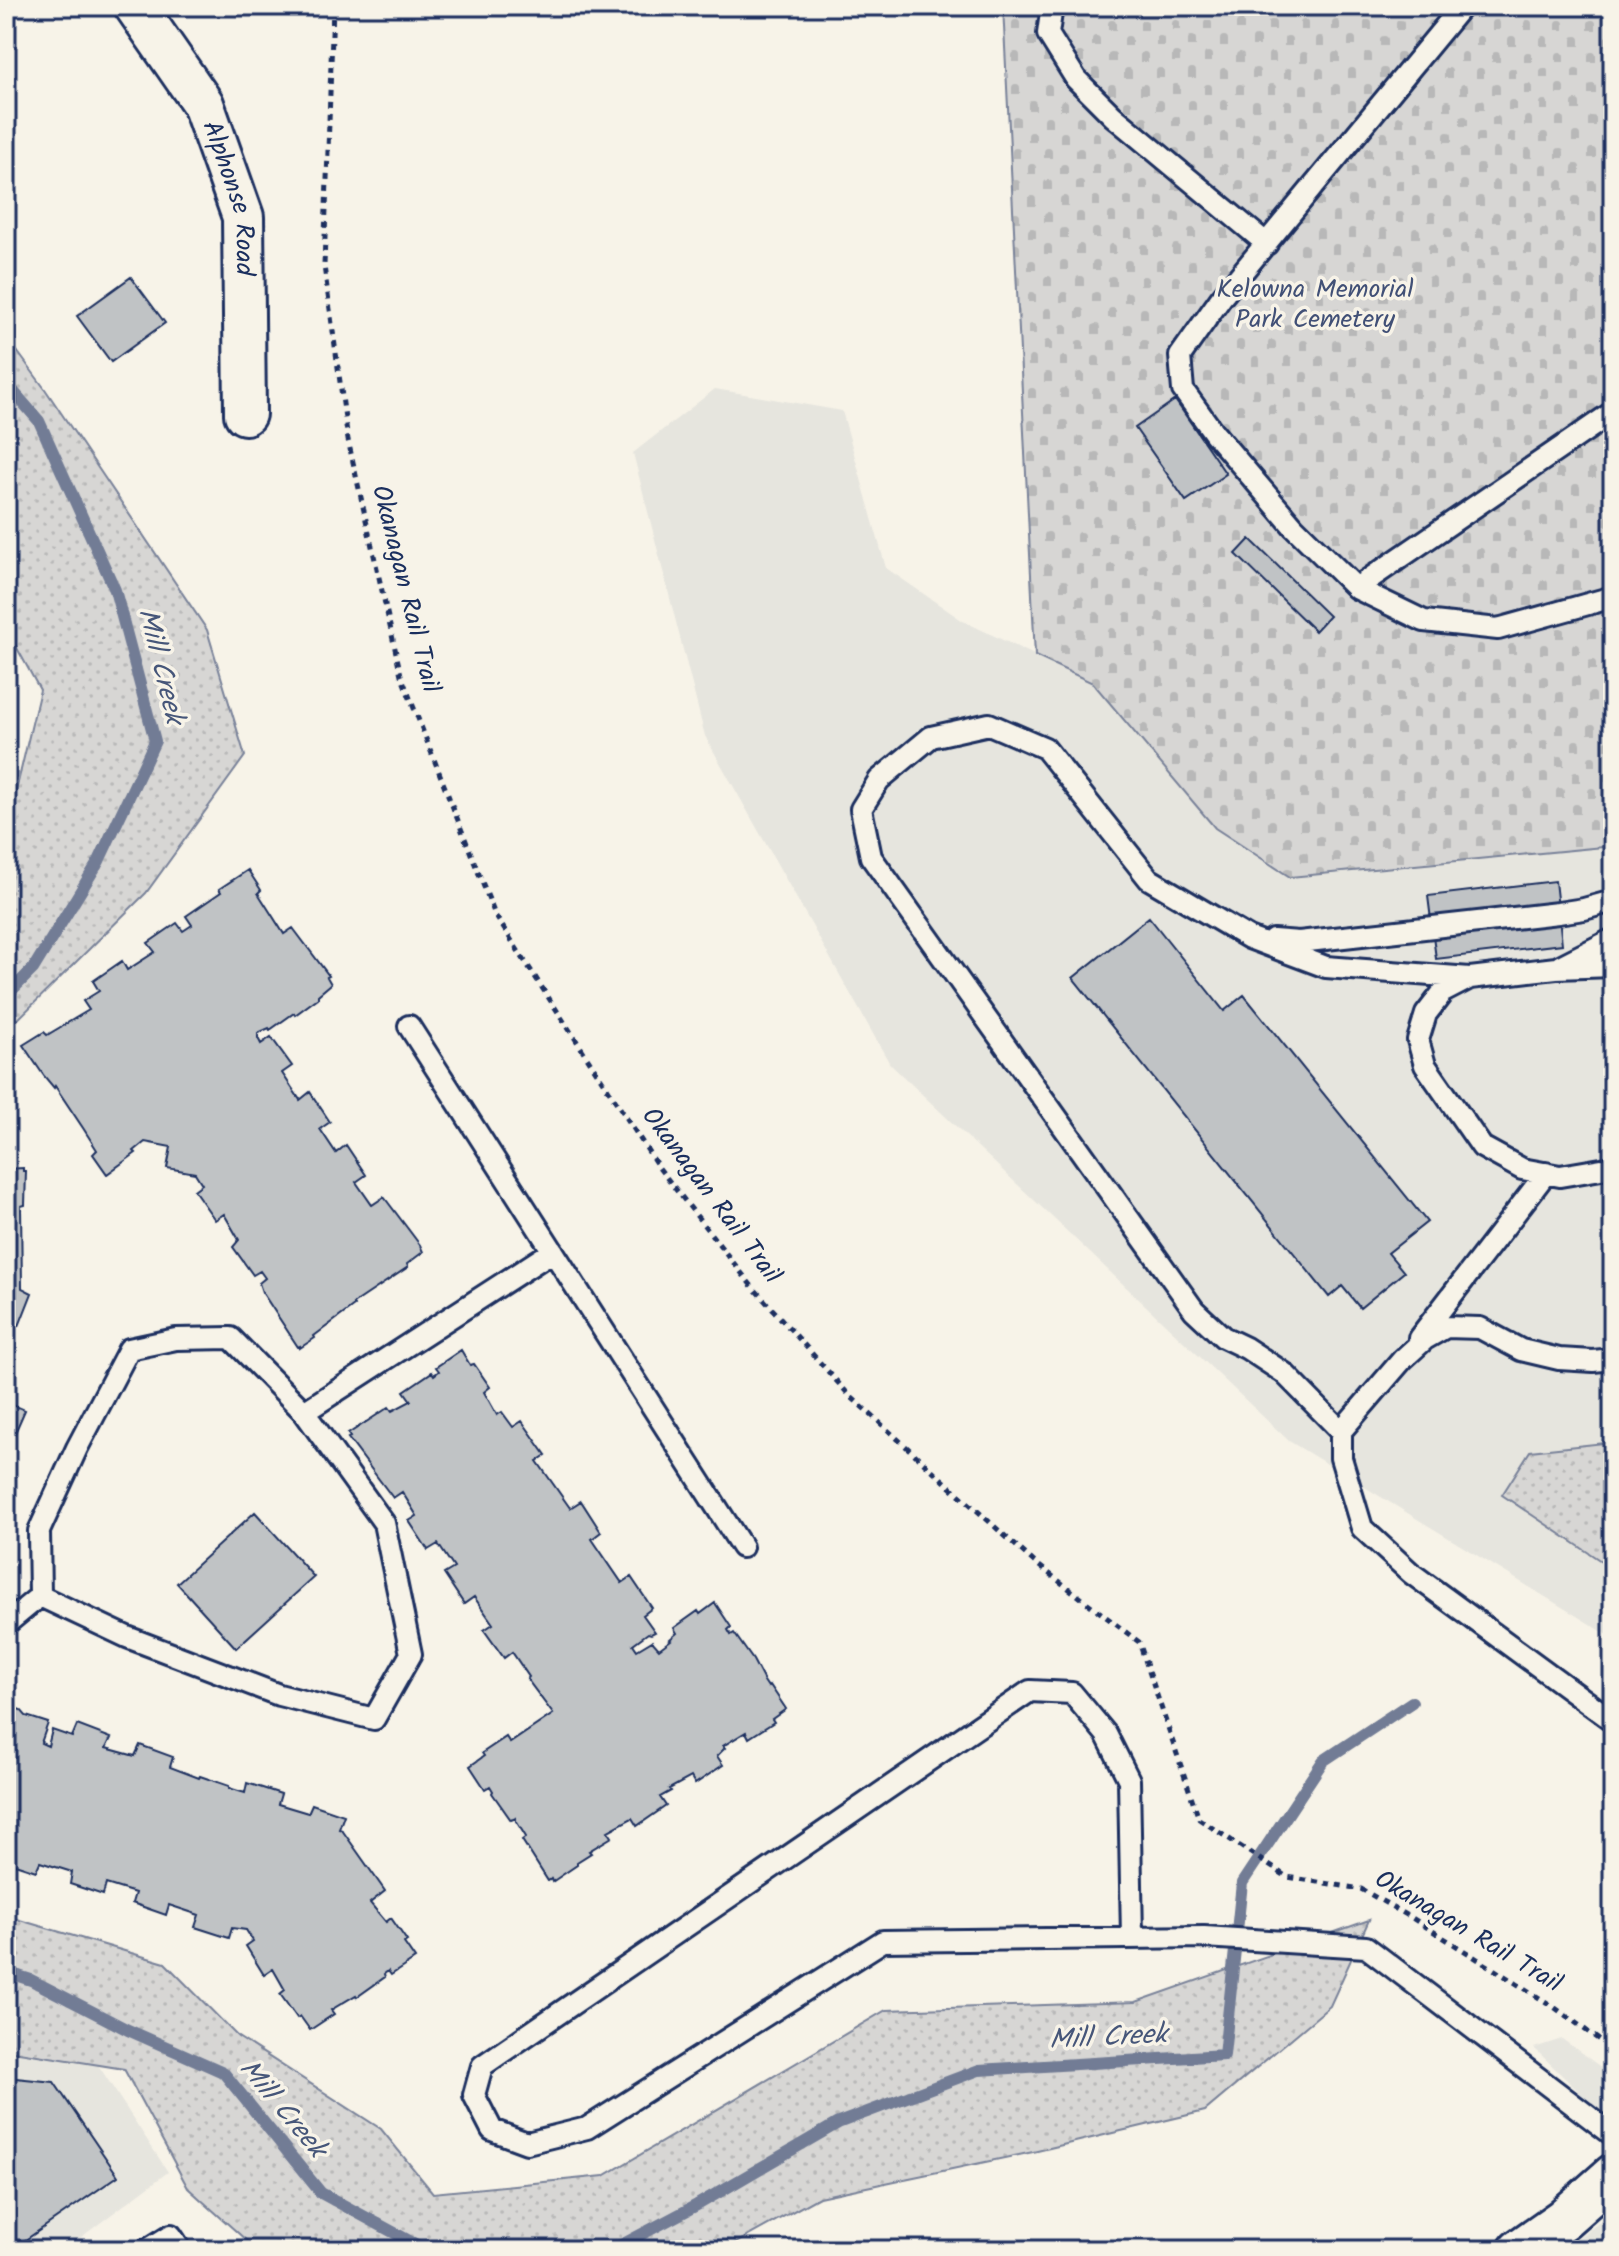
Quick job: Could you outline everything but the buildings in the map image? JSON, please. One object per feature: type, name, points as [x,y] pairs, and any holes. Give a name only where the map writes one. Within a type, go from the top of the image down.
[{"type":"street","name":"Alphonse Road","points":[[135,6],[203,104],[243,217],[245,414]]},
{"type":"street","points":[[1519,2250],[1563,2219],[1613,2175]]},
{"type":"lane","points":[[1052,6],[1048,34],[1076,79],[1113,116],[1267,244]]},
{"type":"lane","points":[[1462,6],[1221,298],[1180,356],[1183,390],[1214,433],[1294,527],[1356,588],[1424,621],[1498,629],[1613,597]]},
{"type":"lane","points":[[1356,588],[1613,412]]},
{"type":"lane","points":[[1341,1431],[1284,1373],[1223,1337],[1194,1310],[871,857],[861,809],[879,780],[931,737],[989,724],[1045,748],[1149,879],[1249,938],[1326,967],[1470,978],[1556,968],[1613,966]]},
{"type":"lane","points":[[1249,938],[1299,942],[1558,913],[1613,901]]},
{"type":"lane","points":[[1556,968],[1613,939]]},
{"type":"lane","points":[[1470,978],[1443,992],[1426,1014],[1418,1040],[1425,1065],[1482,1147],[1522,1169],[1560,1176],[1613,1167]]},
{"type":"lane","points":[[409,1026],[742,1547]]},
{"type":"lane","points":[[1546,1173],[1402,1360],[1341,1431],[1341,1458],[1362,1528],[1411,1573],[1613,1721]]},
{"type":"lane","points":[[304,1412],[553,1251]]},
{"type":"lane","points":[[1402,1360],[1425,1339],[1446,1327],[1480,1328],[1521,1350],[1559,1359],[1613,1359]]},
{"type":"lane","points":[[231,1338],[304,1412],[384,1523],[411,1654],[374,1719],[279,1695],[127,1637],[40,1596],[39,1531],[77,1448],[129,1349],[176,1339],[231,1338]]},
{"type":"lane","points":[[6,1624],[40,1596]]},
{"type":"lane","points":[[1132,1937],[1129,1780],[1106,1734],[1072,1693],[1030,1691],[482,2066],[474,2095],[492,2130],[527,2143],[587,2128],[883,1941],[1204,1937],[1366,1947],[1613,2135]]},
{"type":"lane","points":[[147,2250],[171,2235],[181,2250]]},
{"type":"path","name":"Okanagan Rail Trail","points":[[333,6],[324,266],[348,440],[401,675],[495,915],[659,1168],[751,1285],[849,1395],[1034,1562],[1139,1642],[1199,1819],[1287,1877],[1361,1889],[1541,1999],[1613,2050]]},
{"type":"shaded area","points":[[715,389],[842,411],[886,568],[963,621],[1093,683],[1215,828],[1289,877],[1613,846],[1613,1442],[1530,1451],[1503,1495],[1613,1569],[1613,1638],[1289,1441],[890,1064],[705,736],[633,453]]},
{"type":"shaded area","points":[[1562,2039],[1613,2076],[1613,2125],[1534,2048]]},
{"type":"shaded area","points":[[6,2051],[89,2051],[168,2172],[64,2250],[6,2250]]},
{"type":"shaded area","points":[[1613,2210],[1613,2250],[1560,2250],[1596,2225]]},
{"type":"green space","name":"Kelowna Memorial Park Cemetery","points":[[1003,6],[1613,6],[1613,846],[1290,877],[1215,828],[1093,683],[1035,656]]},
{"type":"green space","points":[[6,336],[207,630],[245,756],[146,893],[6,1031],[6,819],[10,816],[40,690],[6,628]]},
{"type":"green space","points":[[1613,1442],[1613,1569],[1502,1495],[1530,1451]]},
{"type":"green space","points":[[6,1916],[165,1963],[238,2037],[381,2129],[433,2193],[604,2176],[886,2010],[1136,2002],[1369,1920],[1330,2006],[1205,2111],[1033,2152],[819,2197],[723,2250],[257,2250],[188,2188],[124,2069],[6,2050]]},
{"type":"waterway","name":"Mill Creek","points":[[6,383],[39,421],[115,590],[155,741],[99,861],[33,969],[6,996]]},
{"type":"waterway","name":"Mill Creek","points":[[612,2250],[697,2205],[838,2123],[979,2070],[1224,2055],[1242,1883],[1323,1761],[1412,1702]]},
{"type":"waterway","name":"Mill Creek","points":[[6,1972],[31,1980],[128,2030],[223,2072],[321,2193],[426,2250]]}]
